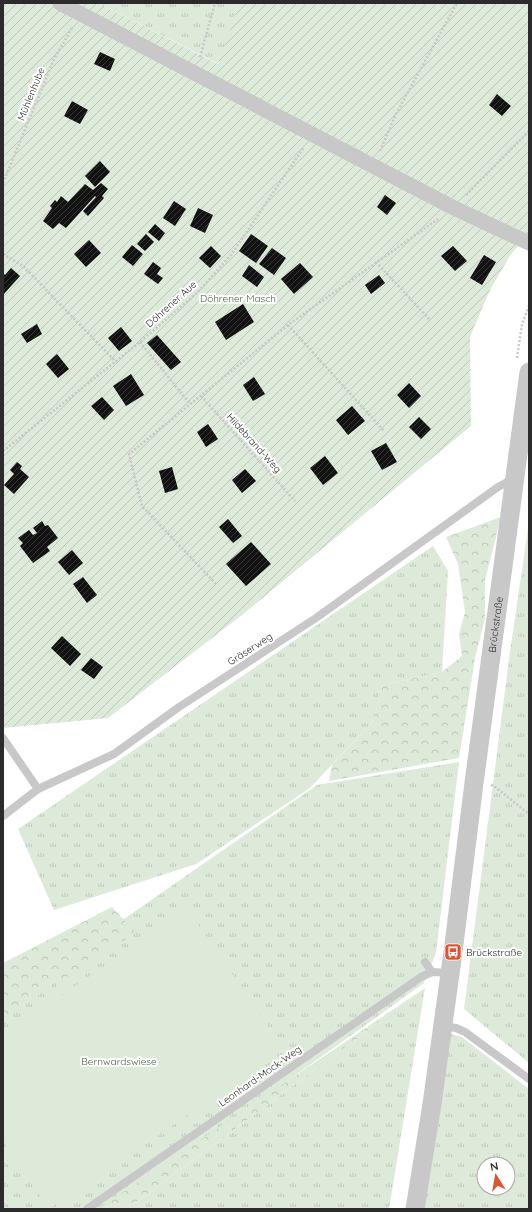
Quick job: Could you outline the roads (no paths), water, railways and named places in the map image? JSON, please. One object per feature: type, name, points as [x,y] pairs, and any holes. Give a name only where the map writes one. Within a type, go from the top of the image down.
[{"type":"street","points":[[60,3],[454,208],[529,243]]},
{"type":"street","name":"Brückstraße","points":[[415,1209],[432,1104],[442,1026],[441,973],[474,783],[529,372]]},
{"type":"lane","name":"Gräserweg","points":[[3,816],[38,789],[114,754],[179,707],[316,618],[498,487],[516,478]]},
{"type":"lane","points":[[3,738],[38,789]]},
{"type":"lane","points":[[425,962],[441,973]]},
{"type":"lane","name":"Leonhard-Mock-Weg","points":[[87,1209],[421,977],[441,973]]},
{"type":"lane","points":[[442,1026],[456,1028],[465,1032],[529,1079]]},
{"type":"place","name":"Brückstraße","points":[[453,952]]},
{"type":"park label","name":"Döhrener Masch","points":[[238,298]]},
{"type":"park label","name":"Bernwardswiese","points":[[119,1061]]}]
